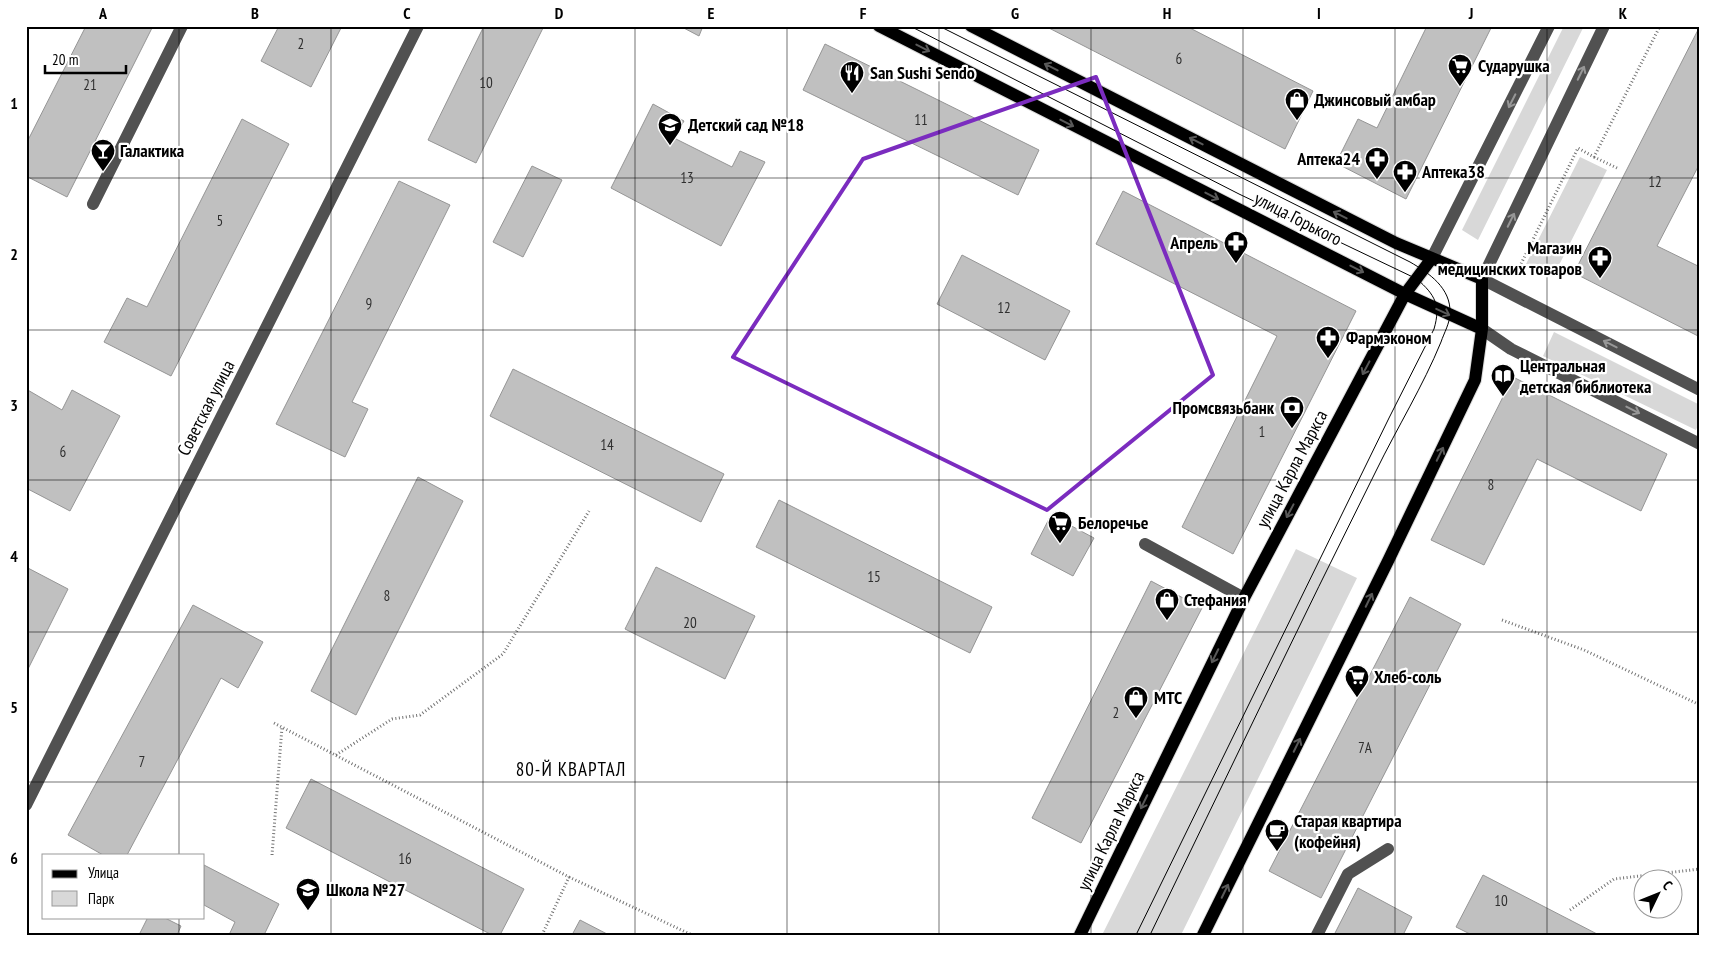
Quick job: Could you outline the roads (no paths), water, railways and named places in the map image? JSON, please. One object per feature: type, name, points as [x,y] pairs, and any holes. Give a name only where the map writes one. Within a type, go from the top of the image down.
[{"type":"main road","name":"улица Горького","points":[[879,26],[1405,294],[1482,330]]},
{"type":"main road","name":"улица Горького","points":[[972,26],[1396,243],[1482,279]]},
{"type":"main road","name":"улица Карла Маркса","points":[[1080,935],[1244,598],[1405,294],[1432,258]]},
{"type":"main road","points":[[1203,935],[1381,577],[1476,380],[1482,330],[1482,279]]},
{"type":"street","points":[[93,204],[182,26]]},
{"type":"street","name":"Советская улица","points":[[26,805],[418,26]]},
{"type":"street","name":"улица Карла Маркса","points":[[1432,258],[1549,26]]},
{"type":"street","points":[[1482,279],[1604,26]]},
{"type":"street","name":"улица Горького","points":[[1482,279],[1700,390]]},
{"type":"street","name":"улица Горького","points":[[1482,330],[1511,349],[1700,444]]},
{"type":"street","points":[[1145,544],[1244,598]]},
{"type":"street","points":[[1317,935],[1348,874],[1388,848]]},
{"type":"tram line","points":[[910,26],[1239,194],[1417,279],[1428,290],[1435,301],[1437,313],[1434,329],[1136,935]]},
{"type":"tram line","points":[[939,26],[1410,262],[1438,282],[1447,296],[1449,304],[1450,317],[1448,324],[1426,375],[1347,529],[1150,935]]},
{"type":"place","name":"Сударушка","points":[[1460,87]]},
{"type":"place","name":"San Sushi Sendo","points":[[852,94]]},
{"type":"place","name":"Джинсовый амбар","points":[[1297,121]]},
{"type":"place","name":"Детский сад №18","points":[[670,146]]},
{"type":"place","name":"Галактика","points":[[103,172]]},
{"type":"place","name":"Аптека24","points":[[1377,180]]},
{"type":"place","name":"Аптека38","points":[[1405,193]]},
{"type":"place","name":"Апрель","points":[[1236,264]]},
{"type":"place","name":"Магазин медицинских товаров","points":[[1600,279]]},
{"type":"place","name":"Фармэконом","points":[[1328,359]]},
{"type":"place","name":"Центральная детская библиотека","points":[[1503,397]]},
{"type":"place","name":"Промсвязьбанк","points":[[1292,429]]},
{"type":"place","name":"Белоречье","points":[[1060,544]]},
{"type":"place","name":"Стефания","points":[[1167,621]]},
{"type":"place","name":"Хлеб-соль","points":[[1357,698]]},
{"type":"place","name":"МТС","points":[[1136,719]]},
{"type":"place","name":"Старая квартира (кофейня)","points":[[1277,852]]},
{"type":"place","name":"Школа №27","points":[[308,911]]},
{"type":"district","name":"80-Й КВАРТАЛ","points":[[571,769]]}]
